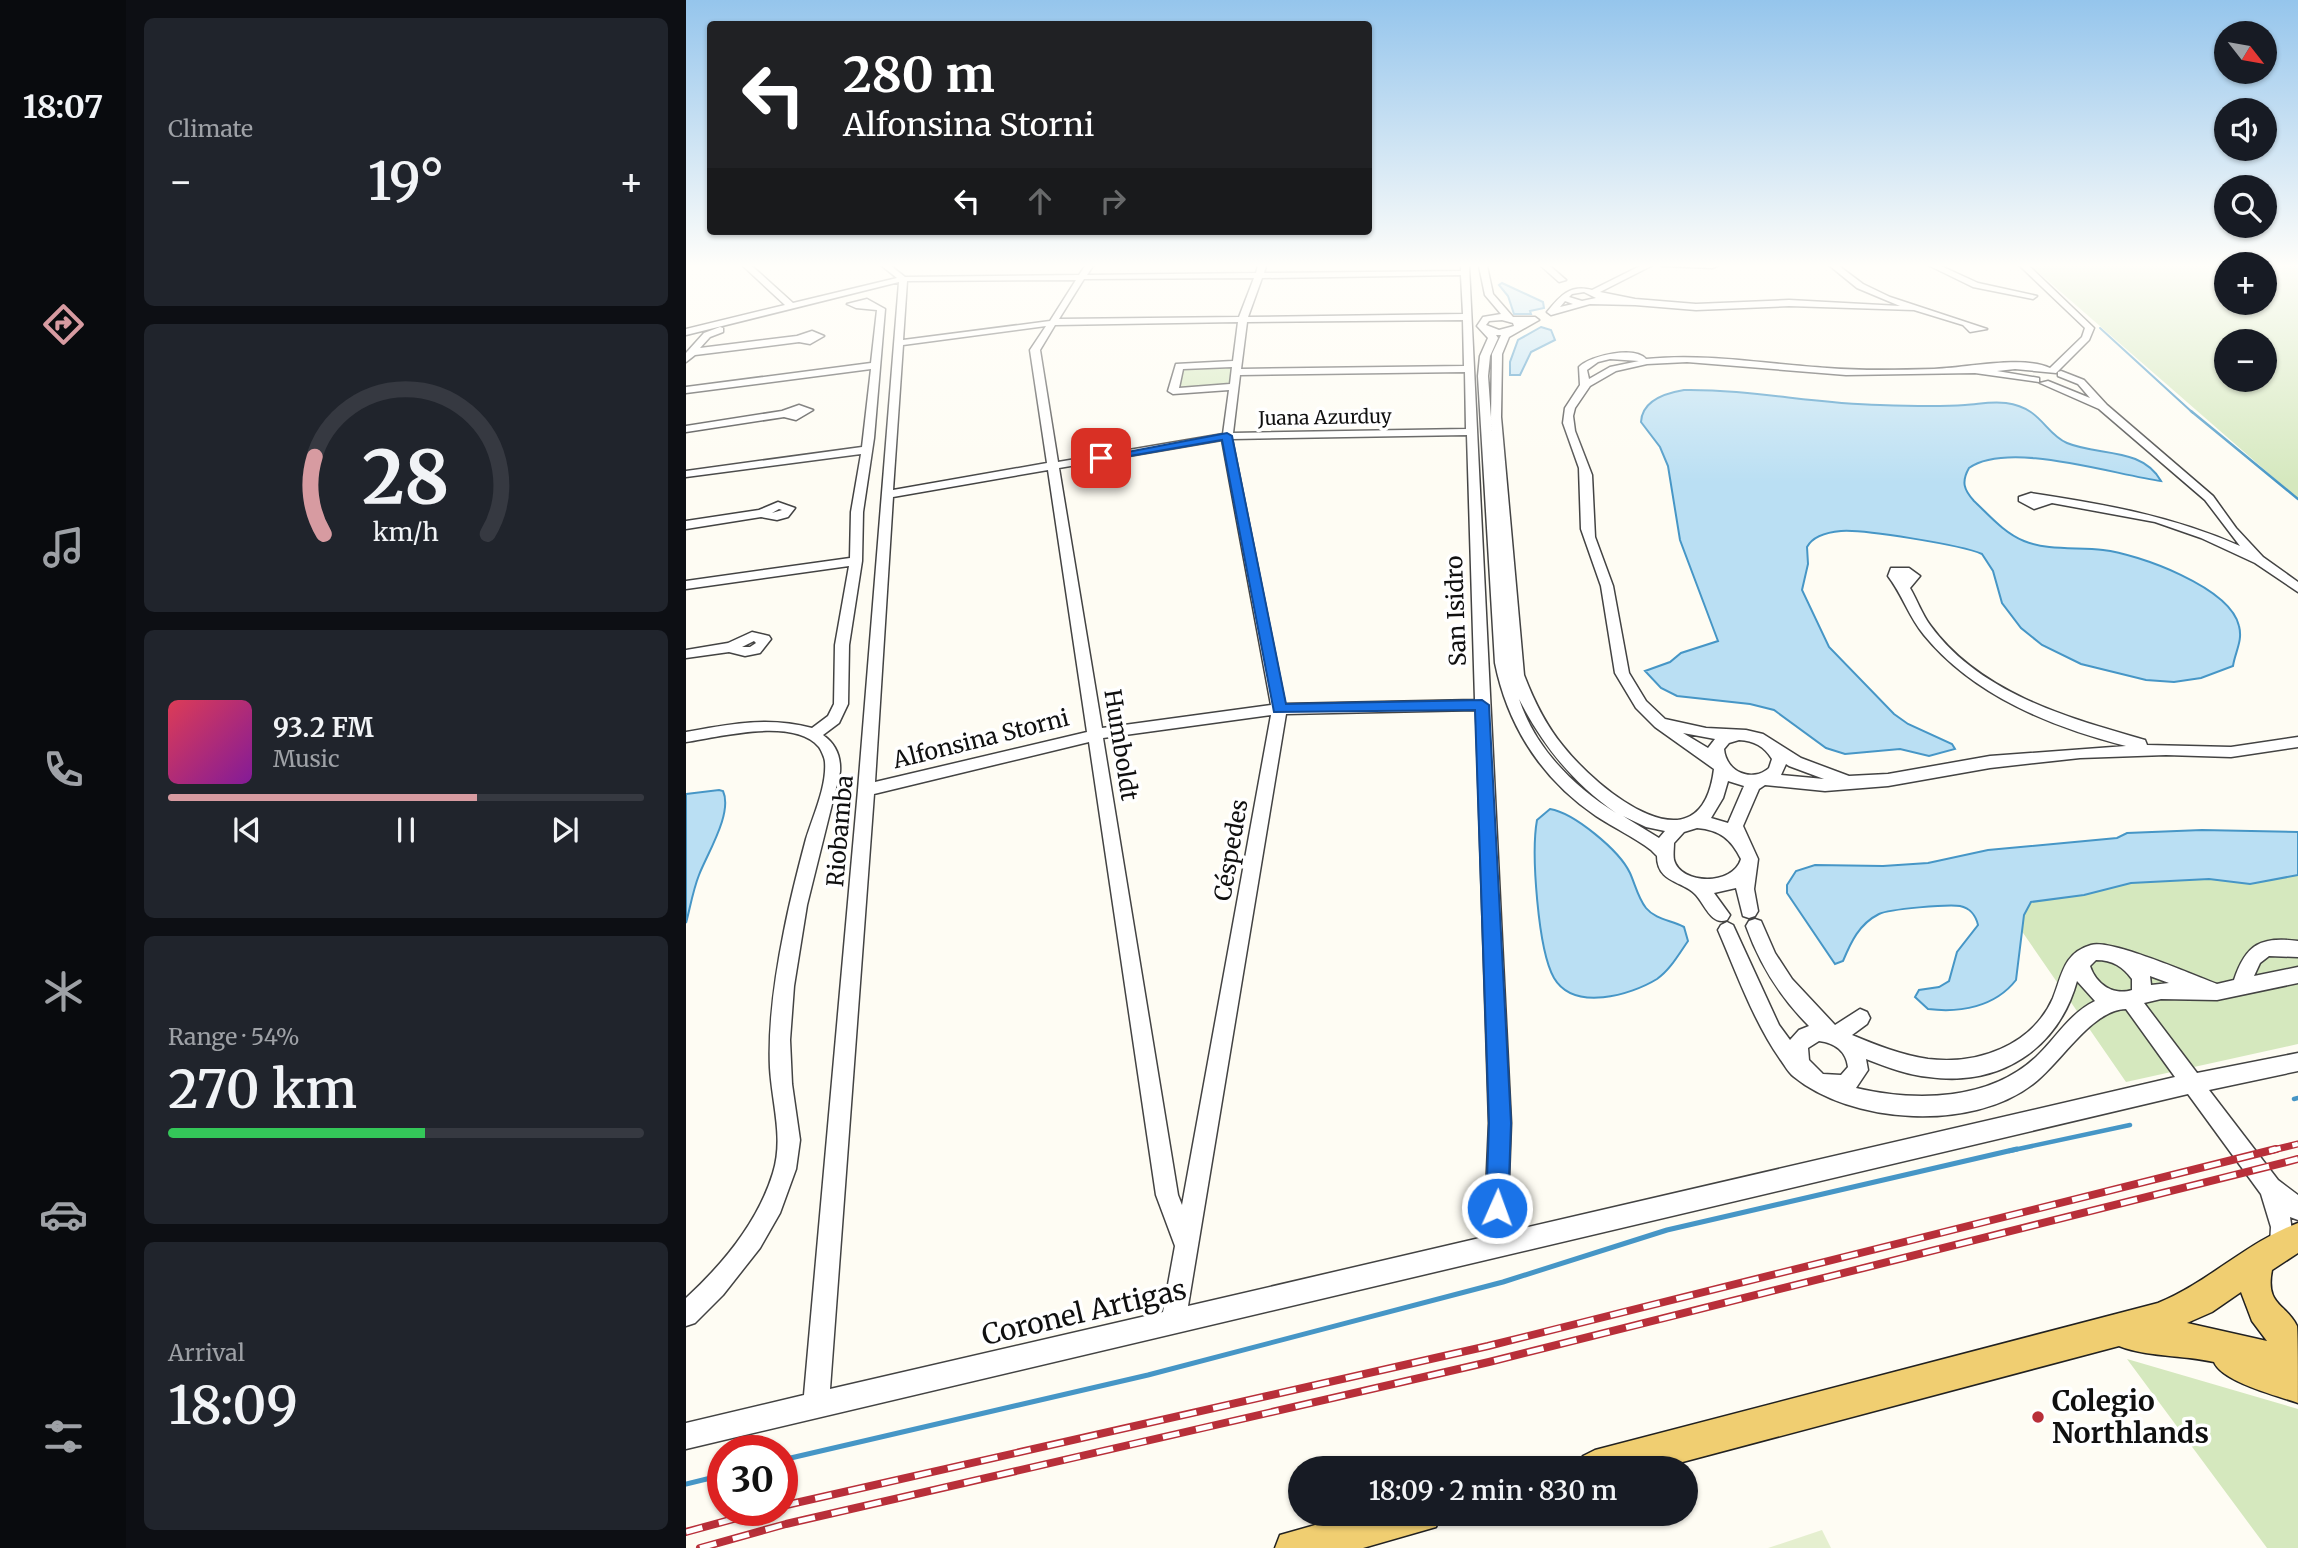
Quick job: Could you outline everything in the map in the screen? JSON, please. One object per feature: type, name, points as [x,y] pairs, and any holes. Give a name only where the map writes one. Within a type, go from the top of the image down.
[{"type":"main road","points":[[1641,1456],[2111,1334],[2201,1301],[2280,1247]]},
{"type":"main road","points":[[2280,1247],[2254,1273],[2255,1291],[2263,1311],[2278,1332],[2298,1349]]},
{"type":"main road","points":[[2111,1334],[2160,1335],[2298,1364]]},
{"type":"main road","points":[[2204,1345],[2254,1371],[2298,1386]]},
{"type":"main road","points":[[1293,1548],[1377,1526]]},
{"type":"street","points":[[686,365],[712,338]]},
{"type":"street","points":[[816,733],[840,711],[842,645],[856,561],[860,489],[879,338]]},
{"type":"street","name":"Riobamba","points":[[816,1405],[900,338]]},
{"type":"street","points":[[900,343],[936,338]]},
{"type":"street","name":"Humboldt","points":[[1042,338],[1035,350],[1167,1195],[1185,1243]]},
{"type":"street","name":"Céspedes","points":[[1173,1322],[1279,709],[1227,436],[1239,338]]},
{"type":"street","name":"San Isidro","points":[[1468,338],[1469,369],[1486,429],[1482,705],[1500,1123],[1495,1248]]},
{"type":"street","points":[[1493,338],[1485,356],[1483,376],[1486,429],[1500,533],[1511,675],[1518,721],[1544,759],[1581,796],[1652,841],[1664,852],[1672,870],[1698,886],[1724,923],[1772,1031],[1788,1057],[1817,1081],[1855,1099],[1888,1106],[1926,1106],[1982,1096],[2023,1080],[2042,1065],[2093,1010],[2161,991],[2217,992],[2298,975]]},
{"type":"street","points":[[1486,429],[1495,365],[1504,338]]},
{"type":"street","points":[[2054,371],[2083,338]]},
{"type":"street","points":[[686,359],[699,352],[799,339]]},
{"type":"street","points":[[1586,385],[1582,369],[1595,359],[1619,356],[1659,360],[1708,358],[1866,373],[1975,370],[2015,366],[2054,371],[2081,382],[2103,407],[2208,498],[2232,531],[2259,560]]},
{"type":"street","points":[[1659,360],[1625,367],[1586,385],[1569,408],[1569,426],[1584,464],[1589,491],[1587,526],[1611,599],[1616,662],[1630,692],[1679,738],[1742,779],[1825,785],[1888,780],[1990,762],[2080,753],[2166,750],[2231,752],[2296,743]]},
{"type":"street","points":[[686,390],[877,365]]},
{"type":"street","points":[[1234,374],[1173,391],[1179,366],[1234,374],[1469,369]]},
{"type":"street","points":[[1975,370],[2041,381],[2064,382],[2054,371],[2031,371],[2030,375],[2041,381],[2103,407]]},
{"type":"street","points":[[686,429],[784,414]]},
{"type":"street","name":"Juana Azurduy","points":[[888,494],[1227,436],[1486,429]]},
{"type":"street","points":[[686,474],[867,450]]},
{"type":"street","points":[[2047,501],[2090,504],[2134,512],[2205,535],[2259,560],[2298,588]]},
{"type":"street","points":[[686,525],[762,513]]},
{"type":"street","points":[[2205,535],[2232,531]]},
{"type":"street","points":[[686,585],[856,561]]},
{"type":"street","points":[[1905,585],[1916,616],[1957,662],[2018,702],[2066,723],[2166,750]]},
{"type":"street","points":[[686,654],[731,647]]},
{"type":"street","points":[[1511,675],[1540,727],[1585,780],[1645,819],[1678,828]]},
{"type":"street","name":"Alfonsina Storni","points":[[866,790],[1096,734],[1279,709],[1482,705]]},
{"type":"street","points":[[1660,723],[1706,733],[1758,738],[1795,762],[1848,782]]},
{"type":"street","points":[[2066,723],[2080,753]]},
{"type":"street","points":[[686,737],[767,726],[816,733],[830,750],[832,772],[801,892],[786,980],[780,1066],[790,1133],[786,1168],[770,1210],[752,1237],[718,1282],[686,1314]]},
{"type":"street","points":[[1664,852],[1666,841],[1678,828],[1697,822],[1705,816],[1720,783],[1718,745],[1729,737],[1739,735]]},
{"type":"street","points":[[1773,747],[1780,759],[1779,767],[1748,793],[1735,826],[1747,851],[1745,890],[1763,951],[1785,988],[1837,1037],[1856,1055],[1856,1074],[1846,1084],[1817,1081],[1797,1057],[1799,1043],[1809,1034],[1837,1037],[1894,1059],[1937,1069],[1982,1066],[2006,1058],[2024,1048],[2048,1026],[2060,1004],[2075,962],[2088,954],[2103,952],[2115,955],[2217,992]]},
{"type":"street","points":[[1697,822],[1721,826],[1740,839]]},
{"type":"street","points":[[1698,886],[1728,885],[1747,869]]},
{"type":"street","points":[[2241,987],[2252,957],[2260,950],[2268,946],[2298,949]]},
{"type":"street","points":[[1738,956],[1763,951]]},
{"type":"street","points":[[2088,954],[2081,966],[2085,979],[2098,992],[2130,999],[2270,1188],[2298,1209]]},
{"type":"street","points":[[2115,955],[2139,973],[2144,987],[2130,999]]},
{"type":"street","points":[[1837,1037],[1860,1018]]},
{"type":"street","name":"Coronel Artigas","points":[[686,1436],[1495,1248],[2127,1097],[2298,1062]]},
{"type":"street","points":[[2270,1188],[2282,1227],[2280,1247]]},
{"type":"green space","points":[[2114,338],[2214,338],[2214,392],[2277,392],[2277,338],[2298,338],[2298,499]]},
{"type":"green space","points":[[1233,365],[1229,386],[1178,389],[1184,367]]},
{"type":"green space","points":[[2298,875],[2298,1044],[2126,1082],[2021,930],[2024,915],[2031,902],[2084,895],[2130,883],[2209,879],[2250,884]]},
{"type":"green space","points":[[2127,1359],[2298,1409],[2298,1548],[2267,1548]]},
{"type":"green space","points":[[1822,1530],[1831,1548],[1768,1548]]},
{"type":"water","points":[[1518,340],[1555,340],[1531,352],[1520,375],[1510,375],[1510,362]]},
{"type":"water","points":[[1684,390],[1855,404],[1933,406],[2006,403],[2035,415],[2059,439],[2067,443],[2131,457],[2143,463],[2153,470],[2161,481],[2063,462],[2009,457],[1987,460],[1969,468],[1965,486],[1971,497],[1991,518],[2024,541],[2053,547],[2103,550],[2138,558],[2181,575],[2219,598],[2232,612],[2239,626],[2239,642],[2233,666],[2201,678],[2174,682],[2146,680],[2081,664],[2042,645],[2021,628],[2002,603],[1993,571],[1982,554],[1912,538],[1841,531],[1817,537],[1807,547],[1808,564],[1802,590],[1829,647],[1894,714],[1908,724],[1952,744],[1955,749],[1929,756],[1900,749],[1845,754],[1826,748],[1774,710],[1750,704],[1677,696],[1661,688],[1645,671],[1670,662],[1681,653],[1718,641],[1680,540],[1668,466],[1660,447],[1641,422],[1642,414],[1650,403],[1670,393]]},
{"type":"water","points":[[723,791],[725,810],[697,881],[686,923],[686,794]]},
{"type":"water","points":[[1550,809],[1583,825],[1616,854],[1630,873],[1641,900],[1650,912],[1684,927],[1688,941],[1657,979],[1618,995],[1589,997],[1575,995],[1563,988],[1554,978],[1548,965],[1540,924],[1535,855],[1537,820]]},
{"type":"water","points":[[2202,830],[2298,832],[2298,875],[2250,884],[2209,879],[2131,883],[2084,895],[2031,902],[2024,915],[2016,980],[1998,996],[1964,1009],[1928,1009],[1915,997],[1919,990],[1939,987],[1949,981],[1957,952],[1978,925],[1967,909],[1960,906],[1932,906],[1879,914],[1861,928],[1843,961],[1835,964],[1787,893],[1787,885],[1796,871],[1815,865],[1883,866],[1928,863],[1988,850],[2117,838],[2127,833]]},
{"type":"waterway","points":[[2111,338],[2193,413]]},
{"type":"waterway","points":[[2191,411],[2298,499]]},
{"type":"waterway","points":[[2294,1099],[2298,1098]]},
{"type":"waterway","points":[[2009,1151],[2130,1125]]},
{"type":"waterway","points":[[798,1456],[1148,1375],[1503,1282],[1667,1230],[2017,1149]]},
{"type":"waterway","points":[[686,1484],[707,1479]]},
{"type":"railway","points":[[2269,1151],[2298,1144]]},
{"type":"railway","points":[[798,1502],[1488,1346],[2276,1149]]},
{"type":"railway","points":[[700,1548],[786,1524],[1489,1362],[2298,1159]]},
{"type":"railway","points":[[686,1532],[708,1526]]},
{"type":"place","name":"Colegio Northlands","points":[[2038,1417]]},
{"type":"route","points":[[1101,458],[1227,436],[1279,709],[1482,705],[1500,1123],[1497,1208]]}]
